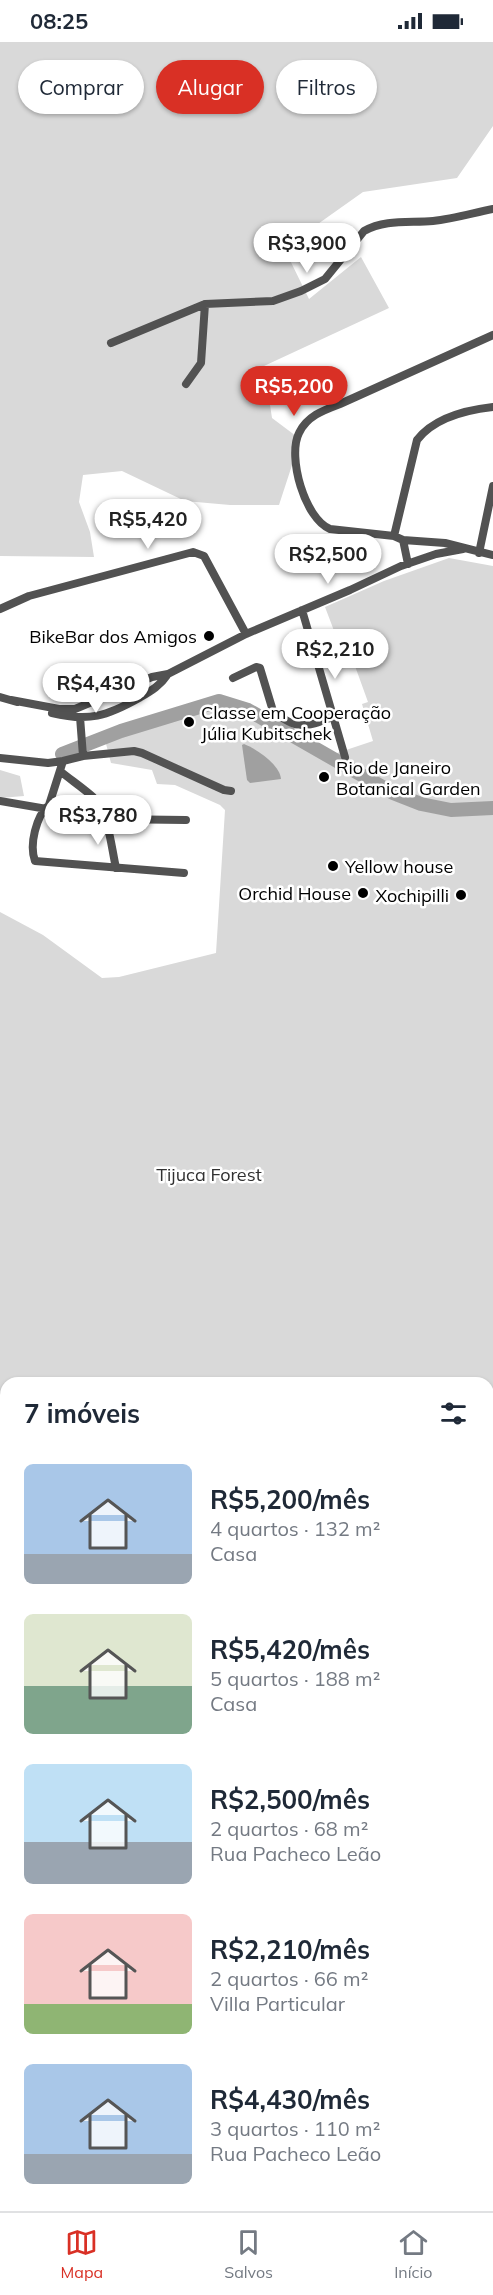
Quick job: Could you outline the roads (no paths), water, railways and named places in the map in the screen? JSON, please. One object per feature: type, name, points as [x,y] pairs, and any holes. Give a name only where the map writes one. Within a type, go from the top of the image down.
[{"type":"street","points":[[111,343],[205,304],[273,300],[301,291],[325,279],[364,231],[371,227],[383,223],[440,220],[493,209]]},
{"type":"street","points":[[186,384],[201,363],[205,304]]},
{"type":"street","points":[[493,335],[340,404],[317,412],[299,431],[296,444],[296,465],[306,500],[319,522],[330,530],[445,543],[493,555]]},
{"type":"street","points":[[394,536],[417,440],[424,431],[466,410],[493,407]]},
{"type":"street","points":[[479,553],[493,486]]},
{"type":"street","points":[[403,540],[408,564]]},
{"type":"street","points":[[11,700],[58,709],[75,709],[88,705],[152,677],[168,674],[246,634],[408,564],[436,554],[466,548]]},
{"type":"street","points":[[0,609],[29,596],[198,552],[204,556],[246,634]]},
{"type":"street","points":[[302,610],[345,757]]},
{"type":"street","points":[[232,678],[256,667],[260,668],[273,711],[294,724],[307,727],[332,717]]},
{"type":"street","points":[[0,697],[67,716],[107,715],[161,685],[168,674]]},
{"type":"street","points":[[107,695],[107,707],[116,711]]},
{"type":"street","points":[[82,756],[82,717],[88,705]]},
{"type":"street","points":[[0,758],[48,763],[82,756],[134,751],[231,791]]},
{"type":"street","points":[[63,761],[49,805],[44,809],[34,836],[35,861],[184,873]]},
{"type":"street","points":[[60,771],[93,798],[100,807],[116,868]]},
{"type":"street","points":[[0,801],[105,819],[186,820]]},
{"type":"waterway","points":[[62,754],[121,731],[219,701],[248,710],[393,793],[421,804],[451,810],[493,808]]},
{"type":"place","name":"BikeBar dos Amigos","points":[[209,636]]},
{"type":"place","name":"Classe em Cooperação Júlia Kubitschek","points":[[189,722]]},
{"type":"place","name":"Rio de Janeiro Botanical Garden","points":[[324,777]]},
{"type":"place","name":"Yellow house","points":[[333,866]]},
{"type":"place","name":"Orchid House","points":[[363,893]]},
{"type":"place","name":"Xochipilli","points":[[461,895]]},
{"type":"park label","name":"Tijuca Forest","points":[[209,1174]]}]
